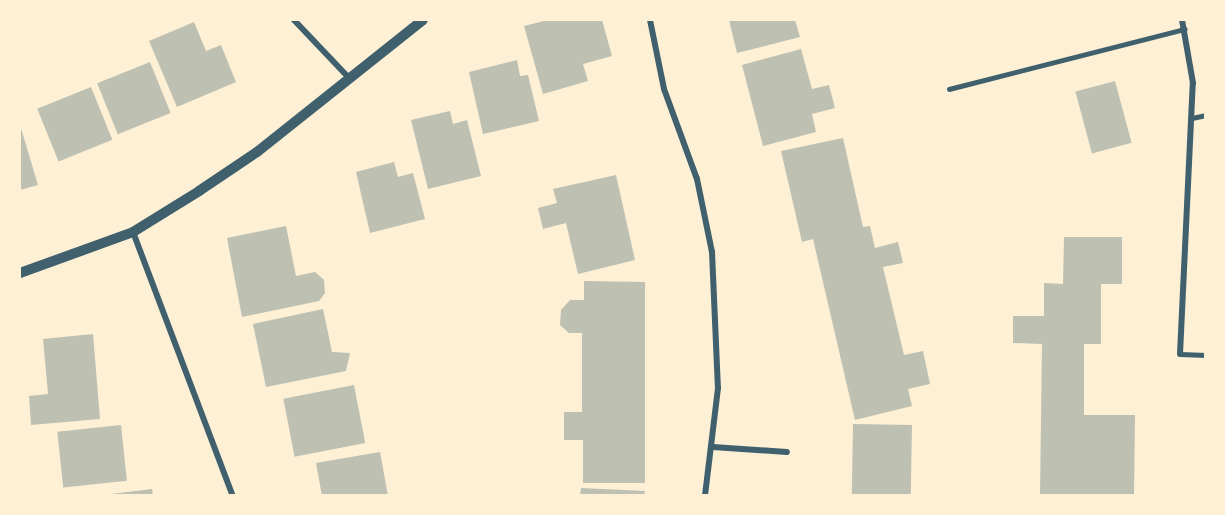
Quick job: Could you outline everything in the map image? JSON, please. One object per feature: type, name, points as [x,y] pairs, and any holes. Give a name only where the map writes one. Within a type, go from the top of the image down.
[{"type":"street","points":[[294,20],[349,78]]},
{"type":"street","points":[[20,273],[133,232],[257,152],[423,20]]},
{"type":"street","points":[[650,20],[664,89],[697,178],[712,252],[718,388],[713,447],[705,495]]},
{"type":"street","points":[[1180,354],[1192,118],[1182,20]]},
{"type":"street","points":[[133,232],[232,495]]},
{"type":"street","points":[[713,447],[787,452]]},
{"type":"lane","points":[[949,89],[1184,29]]},
{"type":"lane","points":[[1192,118],[1206,116]]},
{"type":"lane","points":[[1180,354],[1206,355]]},
{"type":"building","points":[[548,20],[602,20],[612,56],[583,64],[588,81],[543,94],[524,26]]},
{"type":"building","points":[[729,20],[795,20],[800,37],[737,53]]},
{"type":"building","points":[[194,22],[206,51],[221,45],[236,82],[177,107],[149,41]]},
{"type":"building","points":[[801,49],[812,89],[829,85],[835,108],[812,114],[816,132],[763,146],[742,65]]},
{"type":"building","points":[[517,60],[520,76],[528,75],[539,121],[483,134],[469,72]]},
{"type":"building","points":[[150,62],[171,113],[118,134],[97,83]]},
{"type":"building","points":[[1115,81],[1132,143],[1092,153],[1075,92]]},
{"type":"building","points":[[91,87],[112,140],[59,162],[37,109]]},
{"type":"building","points":[[450,111],[453,124],[467,120],[481,176],[428,189],[411,120]]},
{"type":"building","points":[[20,125],[38,185],[20,190]]},
{"type":"building","points":[[843,138],[863,227],[870,226],[875,248],[898,242],[903,263],[883,267],[904,355],[923,351],[930,384],[908,389],[912,406],[855,420],[813,239],[802,242],[781,151]]},
{"type":"building","points":[[394,162],[398,177],[413,173],[425,219],[370,233],[356,172]]},
{"type":"building","points":[[616,175],[635,260],[578,274],[566,223],[543,229],[538,208],[557,203],[553,189]]},
{"type":"building","points":[[286,226],[296,276],[315,272],[324,280],[325,293],[319,301],[242,317],[227,238]]},
{"type":"building","points":[[1064,237],[1122,237],[1122,284],[1101,284],[1101,344],[1084,344],[1084,415],[1135,415],[1134,496],[1040,496],[1042,344],[1013,343],[1013,316],[1044,316],[1044,283],[1063,284]]},
{"type":"building","points":[[584,281],[645,282],[645,483],[583,483],[583,440],[564,440],[564,412],[582,412],[582,333],[569,333],[560,325],[561,310],[570,300],[584,300]]},
{"type":"building","points":[[323,309],[332,352],[350,353],[346,371],[266,387],[253,324]]},
{"type":"building","points":[[93,334],[100,419],[31,425],[29,396],[48,394],[43,339]]},
{"type":"building","points":[[354,385],[365,443],[295,457],[283,399]]},
{"type":"building","points":[[853,424],[912,425],[911,496],[852,496]]},
{"type":"building","points":[[121,425],[127,481],[63,487],[57,432]]},
{"type":"building","points":[[380,452],[388,496],[322,496],[316,463]]},
{"type":"building","points":[[581,488],[645,491],[644,496],[580,496]]},
{"type":"building","points":[[152,489],[153,496],[111,496],[111,494]]}]
